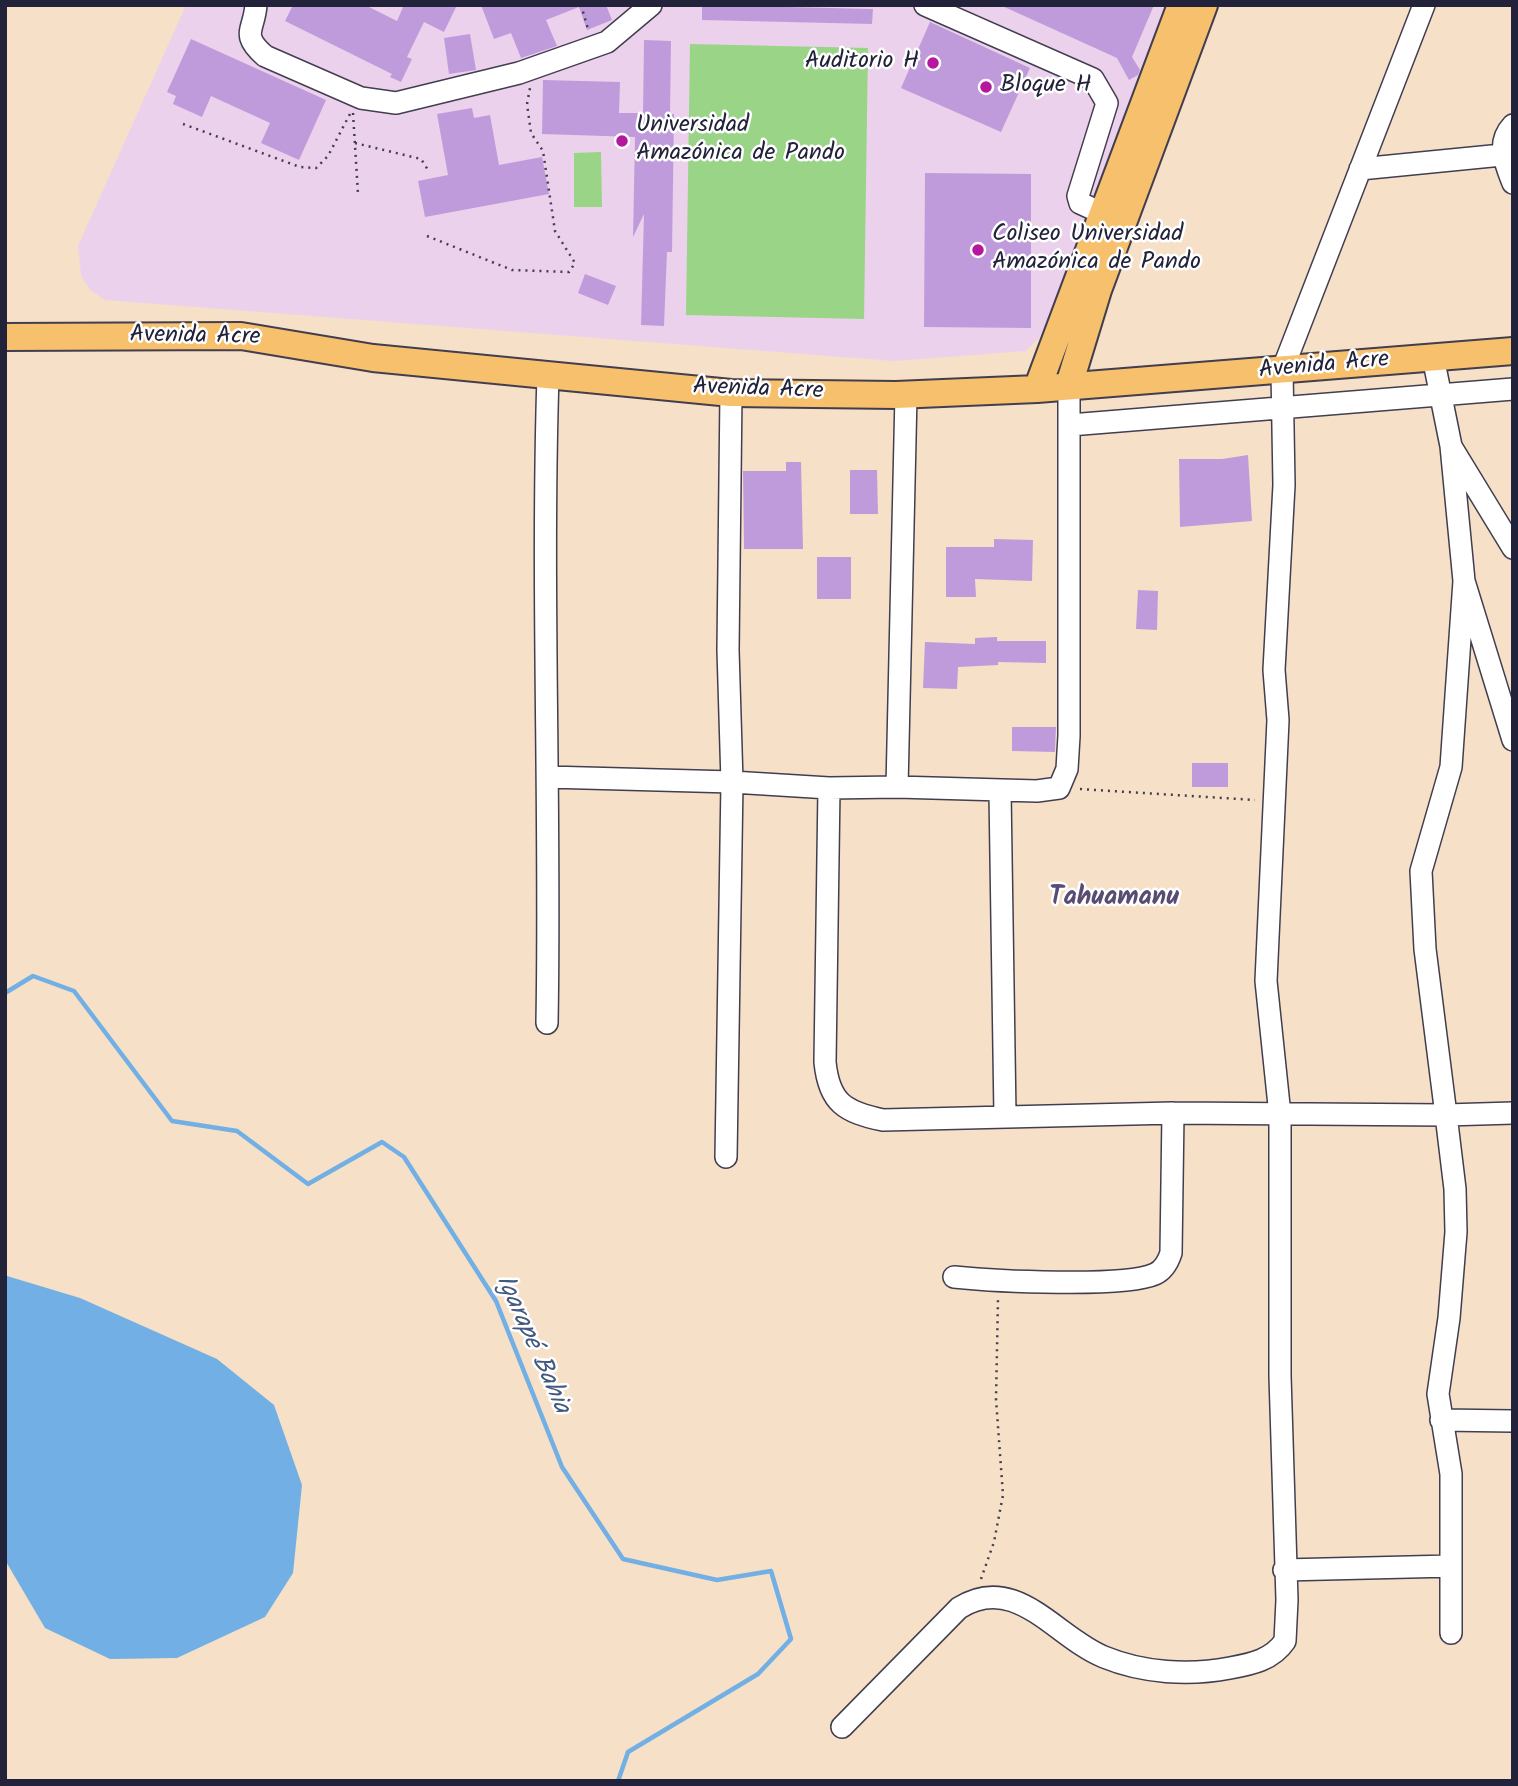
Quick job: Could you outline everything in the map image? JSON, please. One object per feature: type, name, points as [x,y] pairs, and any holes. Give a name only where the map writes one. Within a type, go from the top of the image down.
[{"type":"main road","points":[[1037,389],[1112,217],[1146,127],[1181,5]]},
{"type":"main road","points":[[1146,127],[1204,5]]},
{"type":"main road","points":[[1069,385],[1098,290],[1112,217]]},
{"type":"main road","name":"Avenida Acre","points":[[5,337],[241,336],[373,358],[731,393],[906,395],[1037,389],[1513,351]]},
{"type":"street","points":[[256,5],[249,28],[251,44],[265,56],[361,98],[396,103],[534,68],[607,41],[650,5]]},
{"type":"street","points":[[925,5],[1093,79],[1107,103],[1078,196],[1080,203],[1112,217]]},
{"type":"street","points":[[842,1727],[959,1608],[973,1599],[995,1596],[1022,1603],[1102,1656],[1131,1666],[1192,1672],[1218,1671],[1268,1658],[1285,1641],[1280,1115],[1266,981],[1270,858],[1276,801],[1278,720],[1274,670],[1284,485],[1282,371],[1424,5]]},
{"type":"street","points":[[1513,125],[1506,132],[1502,155],[1513,183]]},
{"type":"street","points":[[1360,169],[1502,155]]},
{"type":"street","points":[[1433,357],[1451,446],[1464,581],[1451,766],[1421,871],[1425,949],[1455,1189],[1456,1232],[1449,1318],[1438,1394],[1451,1474],[1451,1633]]},
{"type":"street","points":[[547,1023],[548,776],[543,524],[548,376]]},
{"type":"street","points":[[548,776],[829,788],[897,787],[1000,792],[1059,788],[1067,769],[1069,736],[1069,385]]},
{"type":"street","points":[[1070,425],[1513,390]]},
{"type":"street","points":[[726,1157],[732,782],[728,650],[731,393]]},
{"type":"street","points":[[897,787],[906,395]]},
{"type":"street","points":[[1451,446],[1513,548]]},
{"type":"street","points":[[1464,581],[1513,740]]},
{"type":"street","points":[[829,788],[825,1038],[827,1081],[831,1091],[848,1109],[883,1120],[1173,1113],[1513,1113]]},
{"type":"street","points":[[1000,792],[1005,1116]]},
{"type":"street","points":[[954,1278],[998,1281],[1119,1279],[1153,1275],[1162,1270],[1171,1253],[1173,1113]]},
{"type":"street","points":[[1441,1420],[1513,1420]]},
{"type":"street","points":[[1284,1570],[1451,1566]]},
{"type":"path","points":[[581,5],[593,46]]},
{"type":"path","points":[[427,236],[512,271],[569,272],[575,263],[555,231],[542,151],[531,133],[527,104],[534,68]]},
{"type":"path","points":[[183,124],[300,167],[316,168],[328,156],[352,109],[358,194]]},
{"type":"path","points":[[355,143],[421,159],[428,170]]},
{"type":"path","points":[[1059,788],[1276,801]]},
{"type":"path","points":[[973,1599],[994,1542],[1003,1495],[996,1399],[998,1281]]},
{"type":"shaded area","name":"Universidad Amazónica de Pando","points":[[186,5],[1172,5],[1097,212],[1043,334],[1026,351],[894,361],[105,300],[90,290],[81,275],[78,246]]},
{"type":"green space","points":[[690,44],[868,48],[864,319],[686,315]]},
{"type":"green space","points":[[601,152],[602,207],[574,207],[574,153]]},
{"type":"water","points":[[7,1276],[80,1298],[217,1359],[274,1405],[302,1485],[293,1573],[265,1617],[177,1658],[110,1659],[45,1628],[5,1560]]},
{"type":"building","points":[[293,5],[365,5],[397,21],[404,5],[457,5],[444,32],[424,22],[407,57],[412,59],[401,82],[390,77],[392,74],[285,21]]},
{"type":"building","points":[[481,5],[606,5],[612,20],[587,30],[579,7],[546,20],[557,46],[521,58],[511,33],[494,39]]},
{"type":"building","points":[[702,5],[873,9],[872,24],[702,20]]},
{"type":"building","points":[[1000,5],[1154,5],[1132,57],[1140,70],[1138,75],[1129,80],[1117,58]]},
{"type":"building","points":[[930,22],[1030,68],[1001,132],[901,88]]},
{"type":"building","points":[[470,34],[476,70],[449,74],[444,38]]},
{"type":"building","points":[[191,39],[326,100],[299,160],[261,143],[270,123],[211,96],[202,117],[173,104],[176,96],[167,92]]},
{"type":"building","points":[[644,40],[671,41],[670,114],[674,114],[672,252],[667,252],[664,326],[641,325],[644,214],[633,237],[635,137],[542,134],[543,80],[620,82],[619,113],[643,113]]},
{"type":"building","points":[[472,108],[474,118],[490,115],[499,165],[542,157],[549,194],[425,217],[418,181],[448,175],[437,114]]},
{"type":"building","name":"Coliseo Universidad Amazónica de Pando","points":[[925,173],[1031,174],[1031,328],[924,327]]},
{"type":"building","points":[[585,274],[616,286],[608,305],[578,293]]},
{"type":"building","points":[[1248,455],[1252,521],[1180,527],[1179,459],[1222,459]]},
{"type":"building","points":[[786,462],[801,462],[803,549],[744,549],[743,471],[786,471]]},
{"type":"building","points":[[850,470],[877,470],[878,514],[850,514]]},
{"type":"building","points":[[994,539],[1033,540],[1032,581],[975,579],[976,597],[946,597],[946,547],[994,547]]},
{"type":"building","points":[[817,557],[851,557],[851,599],[817,599]]},
{"type":"building","points":[[1138,590],[1158,591],[1157,630],[1136,629]]},
{"type":"building","points":[[997,637],[997,641],[1046,641],[1046,663],[998,662],[998,665],[958,667],[957,689],[923,688],[925,642],[975,644],[975,638]]},
{"type":"building","points":[[1012,727],[1056,727],[1055,752],[1012,751]]},
{"type":"building","points":[[1192,763],[1228,763],[1228,787],[1192,787]]},
{"type":"waterway","name":"Igarapé Bahia","points":[[5,993],[33,976],[74,991],[172,1121],[237,1131],[308,1184],[382,1142],[404,1157],[496,1301],[562,1467],[623,1559],[717,1580],[771,1571],[791,1639],[758,1674],[628,1752],[618,1781]]},
{"type":"place","name":"Auditorio H","points":[[933,63]]},
{"type":"place","name":"Bloque H","points":[[986,87]]},
{"type":"place","name":"Universidad Amazónica de Pando","points":[[622,141]]},
{"type":"place","name":"Coliseo Universidad Amazónica de Pando","points":[[978,250]]},
{"type":"district","name":"Tahuamanu","points":[[1114,900]]}]
